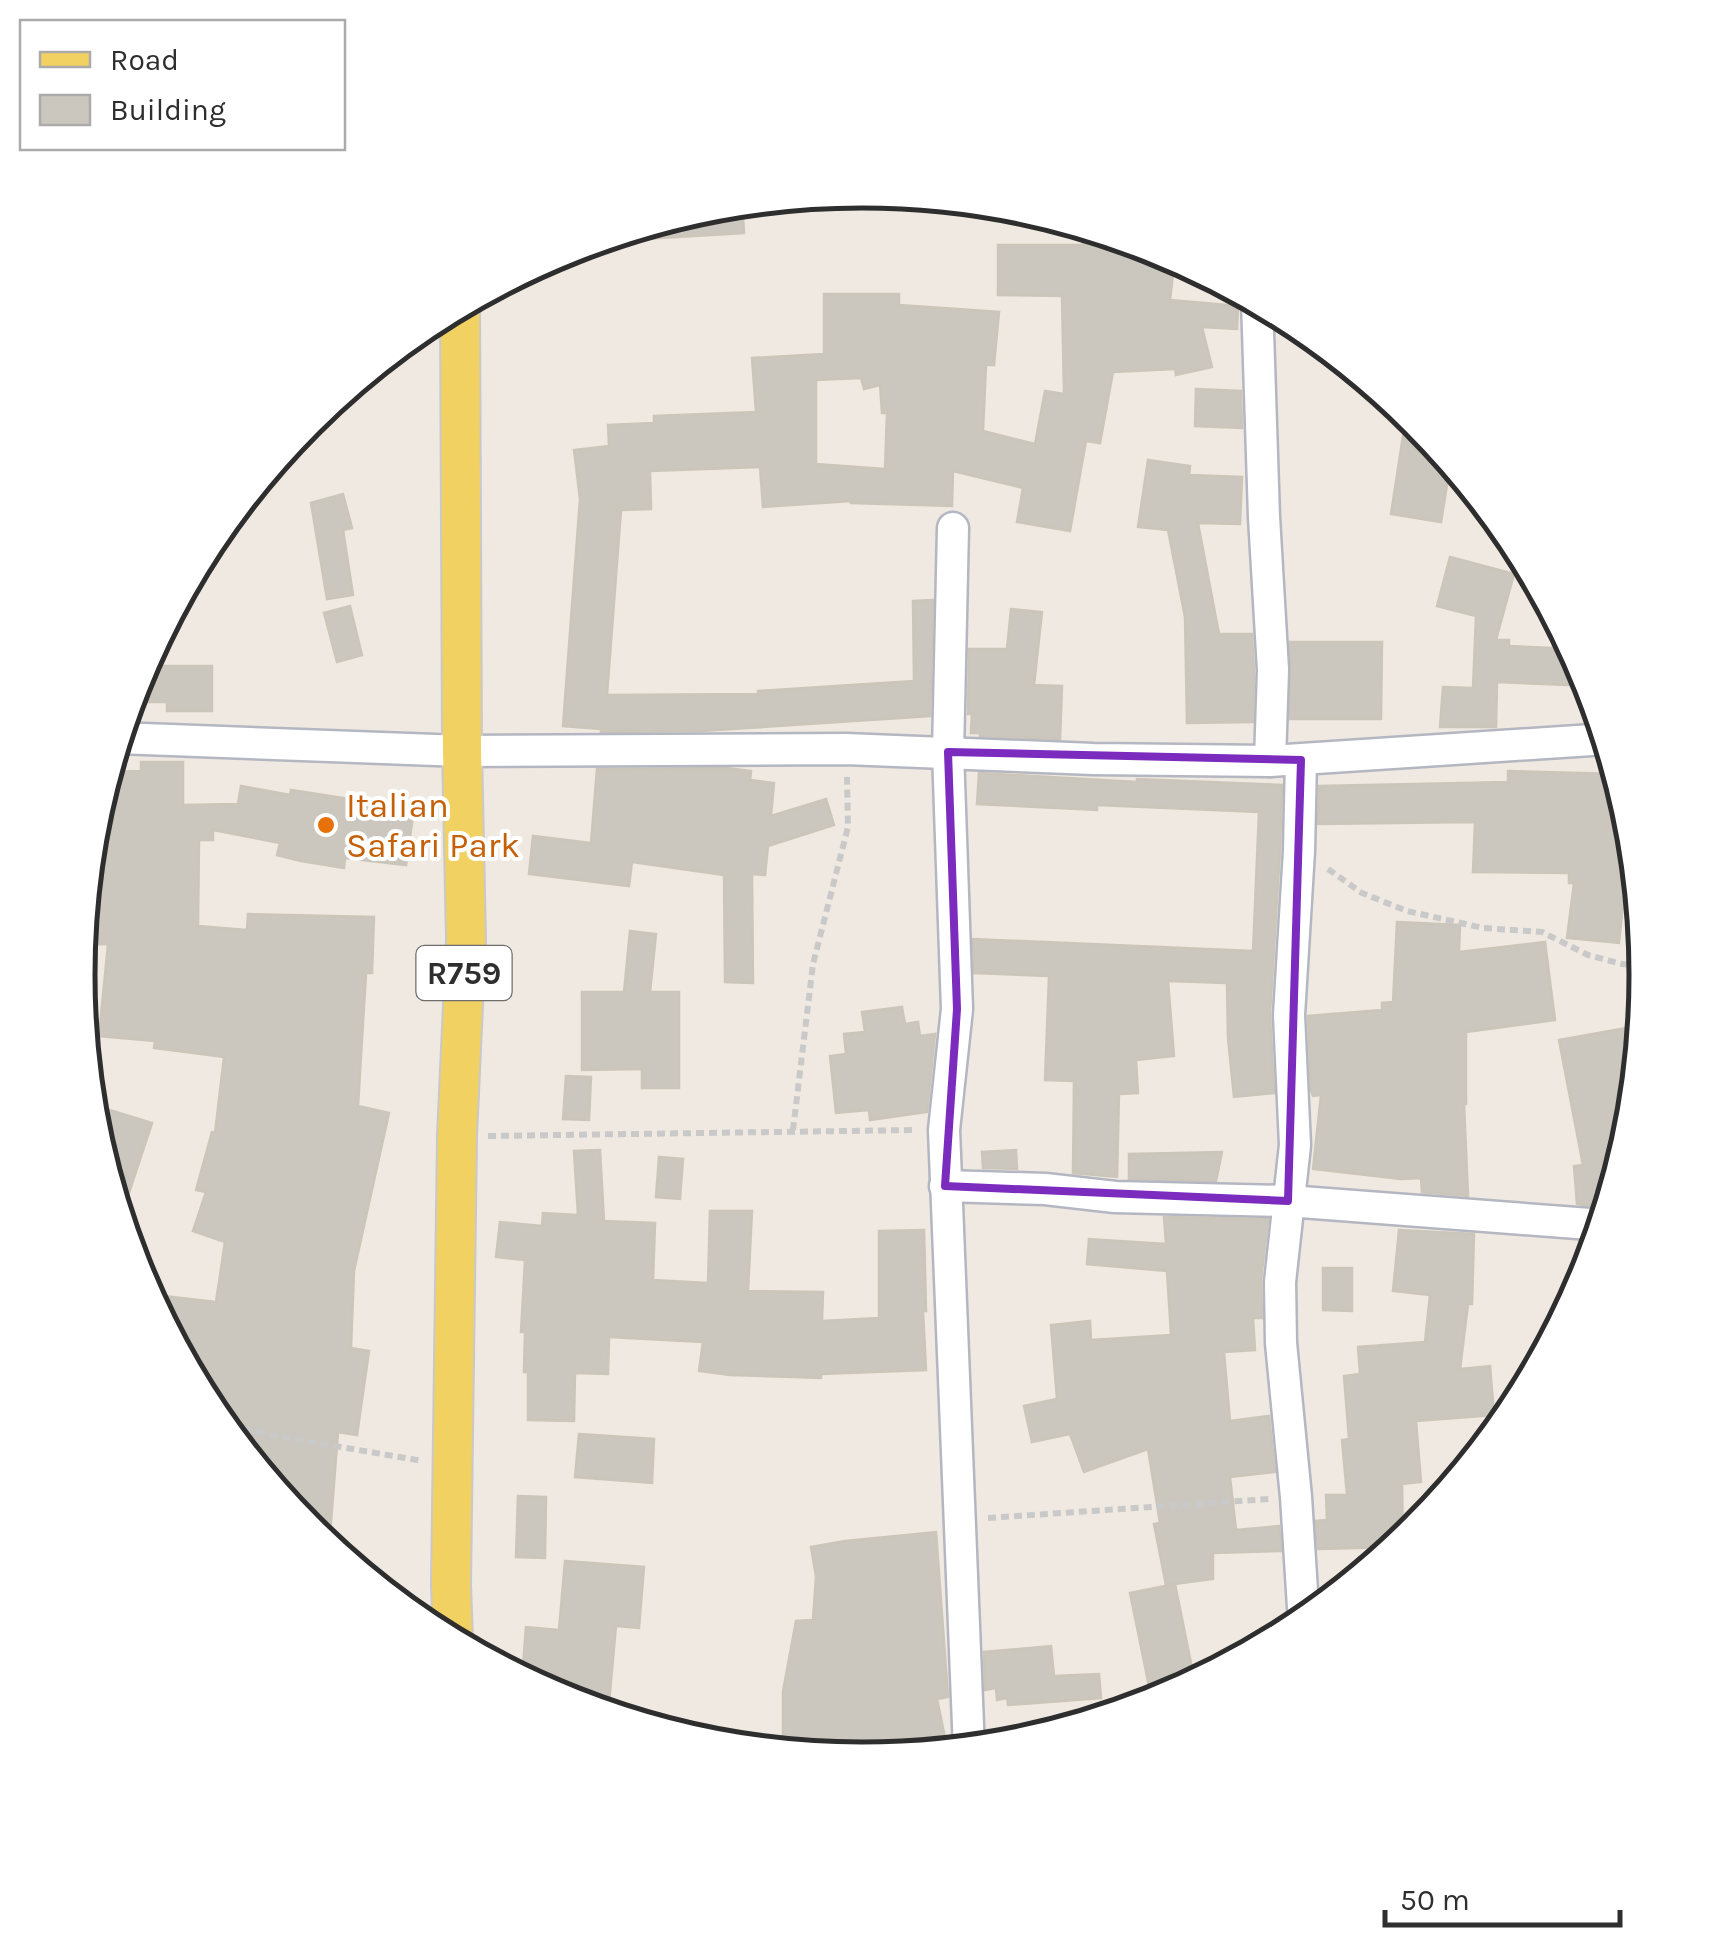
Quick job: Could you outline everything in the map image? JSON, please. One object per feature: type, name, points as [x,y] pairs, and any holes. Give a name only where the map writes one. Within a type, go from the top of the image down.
[{"type":"main road","name":"R759","points":[[452,1623],[457,1136],[466,940],[460,322]]},
{"type":"street","points":[[1257,317],[1273,670],[1270,761]]},
{"type":"street","points":[[953,528],[948,752],[957,1009],[944,1130],[968,1735]]},
{"type":"street","points":[[133,739],[462,751],[846,748],[1092,759],[1270,761],[1593,740]]},
{"type":"street","points":[[1301,760],[1289,1015],[1295,1145],[1280,1282],[1281,1343],[1303,1603]]},
{"type":"street","points":[[945,1186],[1044,1189],[1115,1197],[1288,1201],[1588,1224]]},
{"type":"path","points":[[792,1130],[813,964],[848,826],[846,748]]},
{"type":"path","points":[[1299,851],[1362,894],[1407,912],[1483,928],[1542,932],[1588,955],[1630,965]]},
{"type":"path","points":[[457,1136],[944,1130]]},
{"type":"path","points":[[244,1428],[454,1466]]},
{"type":"path","points":[[958,1520],[1296,1497]]},
{"type":"highlighted area","points":[[948,752],[1301,760],[1288,1201],[945,1186],[957,1009]]},
{"type":"building","points":[[743,217],[744,233],[648,239]]},
{"type":"building","points":[[1083,240],[1173,274],[1170,300],[1238,306],[1237,329],[1202,327],[1212,367],[1176,375],[1175,369],[1113,372],[1100,443],[1086,441],[1070,531],[1017,522],[1023,488],[953,471],[952,506],[851,501],[763,507],[760,467],[650,471],[651,509],[621,510],[607,695],[758,694],[914,681],[913,601],[933,600],[930,716],[701,731],[601,732],[563,726],[580,499],[574,450],[609,446],[608,425],[654,423],[654,416],[756,412],[752,358],[824,354],[824,294],[899,294],[899,305],[999,312],[994,365],[986,365],[983,431],[1035,444],[1045,391],[1064,394],[1062,296],[998,295],[998,245],[1083,245]],"holes":[[[861,378],[864,389],[880,385],[882,413],[887,413],[885,469],[816,464],[816,380]]]},
{"type":"building","points":[[1196,389],[1241,391],[1242,428],[1195,426]]},
{"type":"building","points":[[1404,431],[1448,479],[1441,522],[1391,514]]},
{"type":"building","points":[[1148,460],[1190,466],[1189,475],[1242,477],[1240,524],[1198,523],[1219,634],[1252,634],[1253,722],[1187,723],[1185,617],[1168,530],[1138,527]]},
{"type":"building","points":[[343,494],[352,528],[343,530],[353,595],[327,599],[311,503]]},
{"type":"building","points":[[1450,557],[1514,574],[1496,640],[1509,640],[1509,646],[1557,648],[1574,685],[1497,682],[1496,727],[1440,727],[1443,687],[1473,688],[1476,616],[1437,606]]},
{"type":"building","points":[[350,606],[362,655],[337,662],[324,613]]},
{"type":"building","points":[[1011,609],[1042,612],[1034,685],[1062,686],[1060,739],[971,733],[969,649],[1007,649]]},
{"type":"building","points":[[1290,642],[1382,642],[1381,719],[1290,719]]},
{"type":"building","points":[[160,666],[212,666],[212,711],[167,711],[167,702],[145,702]]},
{"type":"building","points":[[141,762],[183,762],[183,805],[238,804],[241,786],[414,809],[406,865],[345,858],[344,868],[301,861],[277,855],[280,843],[213,830],[213,840],[199,840],[198,926],[247,930],[248,914],[374,917],[372,973],[366,973],[358,1106],[389,1113],[354,1271],[351,1348],[369,1351],[357,1435],[338,1432],[331,1528],[285,1481],[224,1401],[166,1296],[216,1302],[225,1242],[193,1231],[206,1192],[196,1190],[212,1132],[215,1133],[224,1057],[154,1048],[155,1041],[99,1036],[108,944],[96,944],[102,875],[122,772],[141,771]]},
{"type":"building","points":[[597,769],[751,771],[750,780],[774,783],[771,816],[826,799],[834,825],[768,846],[765,875],[752,874],[753,983],[725,982],[724,875],[632,862],[629,886],[529,874],[533,836],[591,843]]},
{"type":"building","points":[[1508,771],[1603,774],[1624,890],[1619,943],[1567,938],[1574,883],[1569,883],[1569,873],[1473,872],[1475,822],[1318,824],[1319,786],[1508,782]]},
{"type":"building","points":[[979,773],[1282,785],[1270,1014],[1274,1093],[1234,1097],[1227,983],[1168,981],[1174,1056],[1136,1060],[1138,1093],[1119,1094],[1117,1177],[1073,1173],[1074,1081],[1045,1080],[1049,976],[974,973],[973,939],[1253,951],[1259,812],[977,804]]},
{"type":"building","points":[[1397,922],[1460,925],[1459,952],[1545,942],[1555,1020],[1466,1032],[1468,1196],[1422,1192],[1421,1178],[1313,1169],[1321,1095],[1313,1096],[1311,1090],[1308,1016],[1382,1010],[1382,1003],[1393,1002]]},
{"type":"building","points":[[630,931],[656,934],[650,992],[679,992],[679,1088],[642,1088],[642,1069],[582,1070],[582,992],[624,992]]},
{"type":"building","points":[[902,1007],[905,1024],[918,1022],[920,1036],[935,1034],[927,1112],[870,1120],[869,1110],[836,1113],[830,1056],[846,1054],[844,1034],[865,1032],[862,1012]]},
{"type":"building","points":[[1628,1028],[1615,1125],[1594,1206],[1577,1204],[1574,1166],[1583,1165],[1559,1040]]},
{"type":"building","points":[[566,1076],[591,1077],[589,1120],[563,1119]]},
{"type":"building","points":[[107,1109],[152,1123],[128,1196]]},
{"type":"building","points":[[600,1150],[604,1221],[655,1223],[653,1280],[708,1283],[710,1211],[752,1211],[748,1291],[823,1292],[822,1321],[879,1318],[879,1231],[924,1230],[926,1370],[821,1374],[821,1378],[730,1375],[699,1371],[703,1342],[609,1337],[608,1374],[575,1373],[574,1421],[528,1420],[525,1332],[521,1332],[525,1260],[496,1257],[500,1222],[542,1226],[543,1213],[578,1215],[574,1151]]},
{"type":"building","points":[[1016,1150],[1017,1169],[983,1168],[982,1152]]},
{"type":"building","points":[[1222,1152],[1216,1181],[1129,1179],[1129,1154]]},
{"type":"building","points":[[659,1157],[683,1159],[680,1199],[656,1197]]},
{"type":"building","points":[[1164,1217],[1268,1219],[1261,1280],[1262,1318],[1253,1318],[1255,1350],[1224,1352],[1230,1421],[1269,1416],[1275,1472],[1230,1477],[1236,1530],[1279,1526],[1281,1551],[1213,1553],[1213,1579],[1166,1585],[1154,1524],[1160,1523],[1148,1449],[1084,1472],[1070,1434],[1032,1442],[1024,1406],[1057,1399],[1051,1325],[1090,1321],[1091,1340],[1171,1335],[1167,1271],[1087,1264],[1089,1239],[1166,1244]]},
{"type":"building","points":[[1399,1230],[1474,1234],[1472,1304],[1468,1304],[1460,1369],[1490,1366],[1494,1411],[1491,1415],[1416,1421],[1421,1482],[1402,1484],[1403,1520],[1374,1548],[1318,1549],[1316,1521],[1327,1520],[1326,1495],[1347,1495],[1342,1440],[1349,1439],[1344,1376],[1360,1374],[1358,1347],[1425,1342],[1430,1295],[1393,1291]]},
{"type":"building","points":[[1323,1268],[1352,1268],[1352,1311],[1323,1310]]},
{"type":"building","points":[[579,1434],[654,1439],[652,1483],[575,1477]]},
{"type":"building","points":[[518,1496],[546,1497],[545,1558],[516,1557]]},
{"type":"building","points":[[936,1532],[948,1697],[937,1699],[945,1738],[862,1742],[783,1738],[783,1691],[796,1621],[813,1620],[816,1576],[811,1547]]},
{"type":"building","points":[[565,1561],[644,1567],[639,1628],[616,1626],[609,1699],[523,1663],[526,1627],[559,1630]]},
{"type":"building","points":[[1175,1584],[1192,1668],[1149,1687],[1130,1593]]},
{"type":"building","points":[[1051,1646],[1054,1676],[1099,1674],[1101,1698],[1008,1705],[1007,1698],[997,1700],[996,1688],[985,1690],[984,1652]]},
{"type":"place","name":"Italian Safari Park","points":[[326,825]]}]
